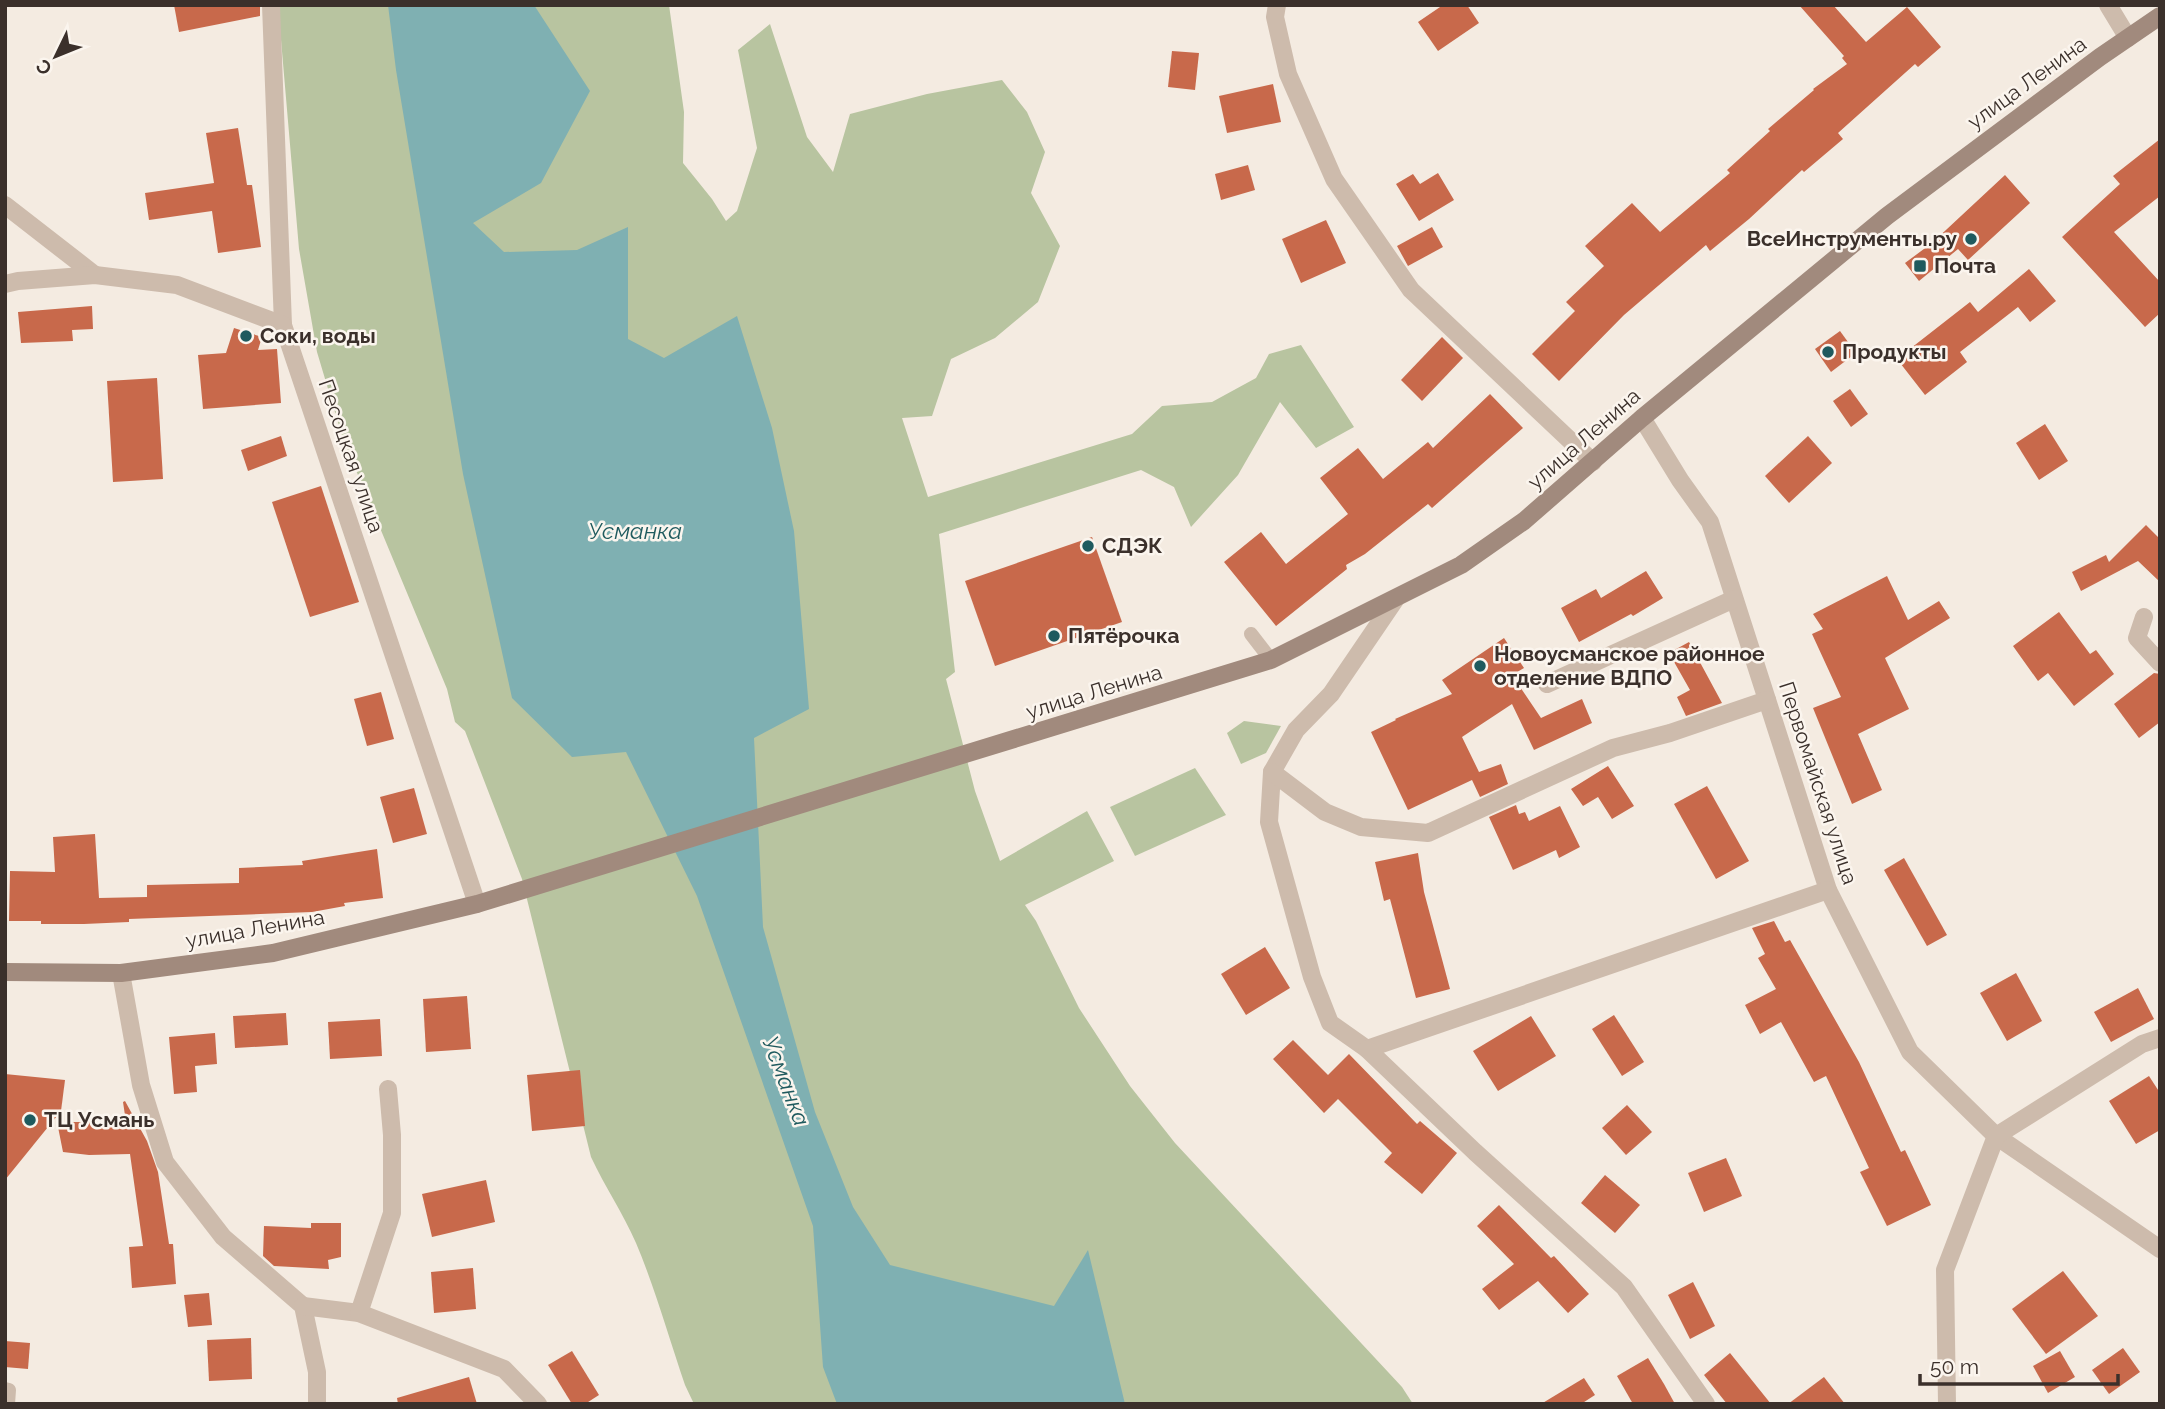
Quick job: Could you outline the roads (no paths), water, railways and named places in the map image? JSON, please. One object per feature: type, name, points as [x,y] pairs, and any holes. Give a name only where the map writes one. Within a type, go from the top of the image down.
[{"type":"main road","name":"улица Ленина","points":[[5,972],[121,973],[273,953],[477,904],[1271,660],[1461,565],[1524,521],[1642,418],[1887,216],[2160,16]]},
{"type":"street","name":"Песоцкая улица","points":[[271,5],[285,332],[477,904]]},
{"type":"street","points":[[1277,5],[1275,17],[1288,74],[1334,179],[1342,191],[1411,290],[1593,462]]},
{"type":"street","points":[[2108,5],[2128,38]]},
{"type":"street","points":[[5,205],[95,275]]},
{"type":"street","points":[[5,284],[95,275],[177,285],[285,332]]},
{"type":"street","name":"Первомайская улица","points":[[1642,418],[1680,480],[1710,522],[1828,890],[1910,1052],[1996,1136],[2160,1249]]},
{"type":"street","points":[[1547,684],[1734,599]]},
{"type":"street","points":[[1395,600],[1331,694],[1296,730],[1272,772],[1269,822],[1312,977],[1330,1023],[1367,1049],[1475,1152],[1624,1287],[1706,1404]]},
{"type":"street","points":[[2144,617],[2137,638],[2160,663]]},
{"type":"street","points":[[1272,772],[1325,812],[1361,827],[1428,833],[1613,748],[1670,733],[1766,700]]},
{"type":"street","points":[[1367,1049],[1828,890]]},
{"type":"street","points":[[121,973],[141,1085],[165,1162],[223,1237],[303,1306],[359,1313],[504,1369],[538,1404]]},
{"type":"street","points":[[1947,1404],[1945,1270],[1996,1136],[2142,1044],[2160,1038]]},
{"type":"street","points":[[359,1313],[392,1213],[392,1135],[388,1089]]},
{"type":"street","points":[[303,1306],[317,1372],[317,1404]]},
{"type":"lane","points":[[1251,634],[1271,660]]},
{"type":"lane","points":[[5,1390],[9,1390],[8,1404]]},
{"type":"water","name":"Усманка","points":[[388,5],[534,5],[590,91],[541,183],[473,223],[504,252],[577,250],[628,227],[628,339],[664,358],[737,316],[772,428],[794,531],[809,709],[754,738],[763,927],[815,1112],[853,1207],[890,1265],[1054,1306],[1088,1250],[1125,1404],[837,1404],[823,1367],[813,1226],[697,896],[626,752],[572,757],[512,698],[463,474],[396,70]]},
{"type":"place","name":"ВсеИнструменты.ру","points":[[1971,239]]},
{"type":"place","name":"Почта","points":[[1920,266]]},
{"type":"place","name":"Соки, воды","points":[[246,336]]},
{"type":"place","name":"Продукты","points":[[1828,352]]},
{"type":"place","name":"СДЭК","points":[[1088,546]]},
{"type":"place","name":"Пятёрочка","points":[[1054,636]]},
{"type":"place","name":"Новоусманское районное отделение ВДПО","points":[[1480,666]]},
{"type":"place","name":"ТЦ Усмань","points":[[30,1120]]}]
